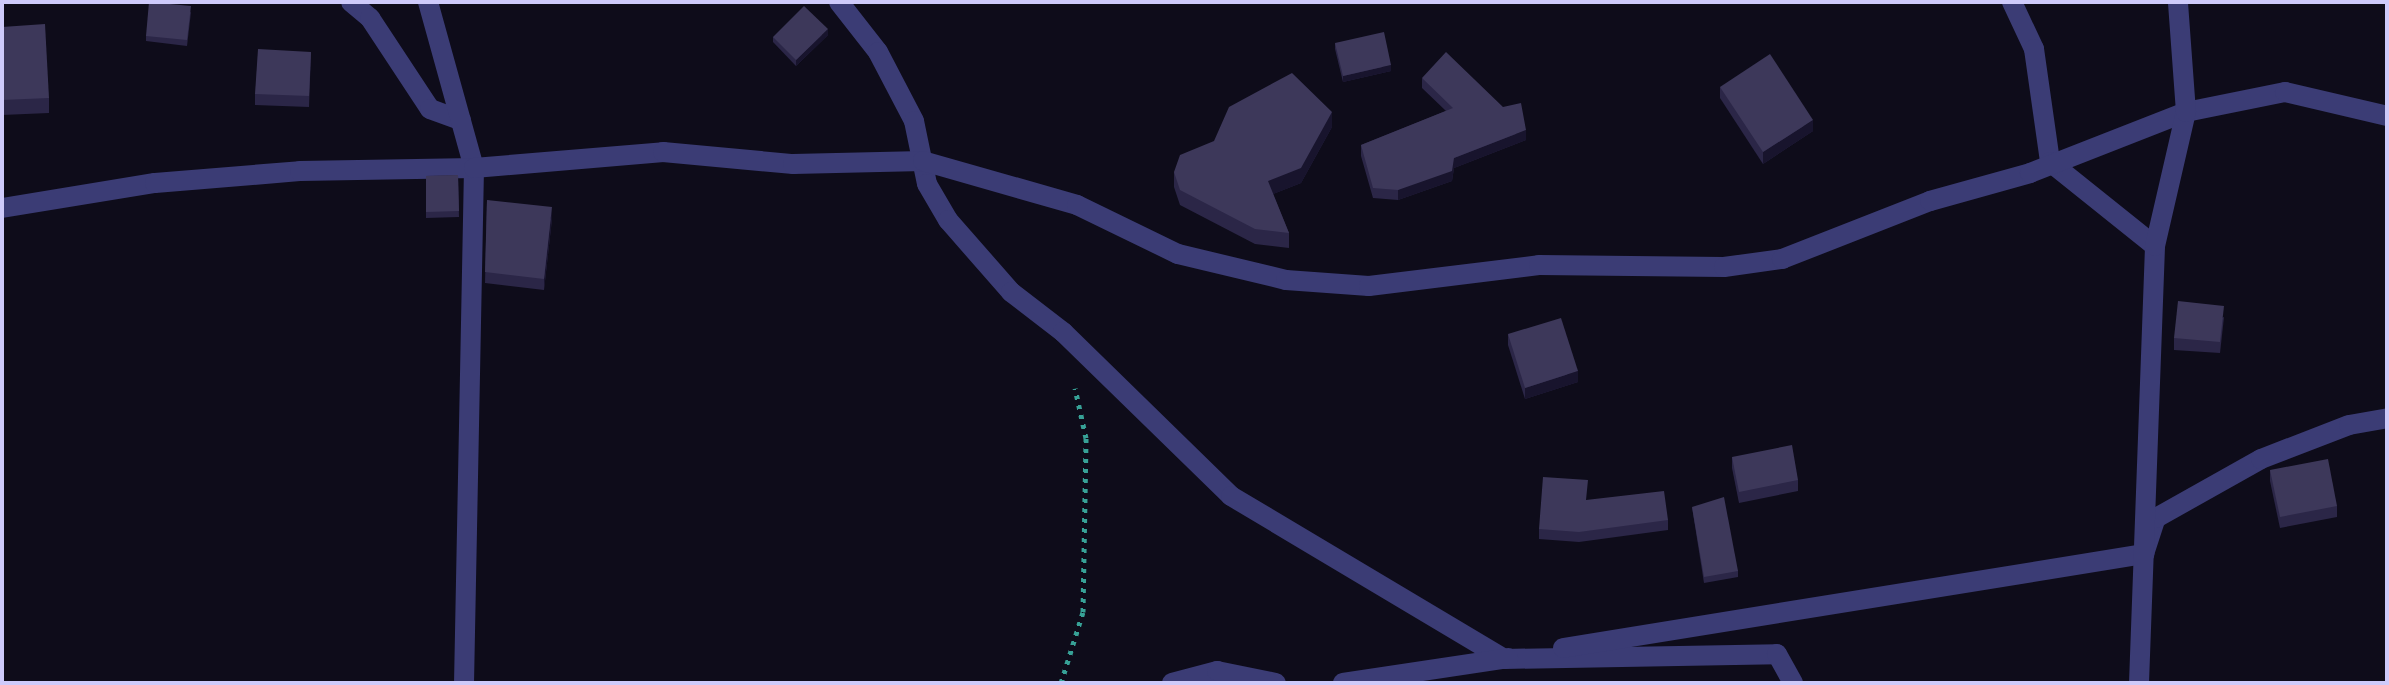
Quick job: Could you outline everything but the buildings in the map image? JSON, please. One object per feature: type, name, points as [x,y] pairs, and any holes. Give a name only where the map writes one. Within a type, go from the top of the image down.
[{"type":"street","points":[[351,2],[370,18],[430,109],[461,120]]},
{"type":"street","points":[[428,2],[474,168],[464,683]]},
{"type":"street","points":[[839,2],[878,52],[914,121],[927,184],[948,220],[1011,292],[1063,332],[1231,496],[1504,659],[1777,654],[1793,683]]},
{"type":"street","points":[[2012,2],[2034,49],[2050,162],[2155,246]]},
{"type":"street","points":[[2139,683],[2155,246],[2186,112],[2178,2]]},
{"type":"street","points":[[2,208],[155,183],[300,171],[474,168],[663,152],[793,164],[923,161],[1077,205],[1178,254],[1286,280],[1369,286],[1539,265],[1724,267],[1782,259],[1838,234],[2186,112],[2285,92],[2387,116]]},
{"type":"street","points":[[2144,554],[2156,518],[2261,459],[2349,425],[2387,418]]},
{"type":"street","points":[[1343,683],[2144,554]]},
{"type":"street","points":[[1172,683],[1217,671],[1276,683]]},
{"type":"path","points":[[1061,683],[1083,612],[1086,438],[1063,332]]}]
